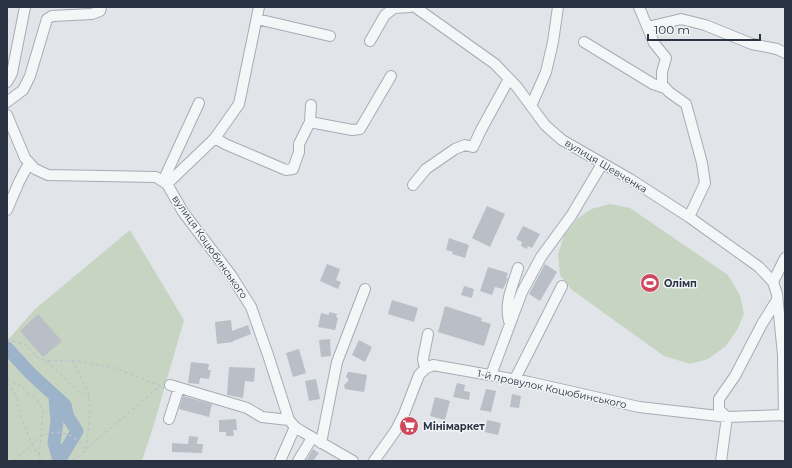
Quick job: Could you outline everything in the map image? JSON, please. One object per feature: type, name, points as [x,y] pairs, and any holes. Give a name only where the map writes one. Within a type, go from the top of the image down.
[{"type":"street","points":[[7,82],[12,74],[25,7]]},
{"type":"street","points":[[7,102],[23,90],[30,76],[47,19],[52,16],[92,14],[100,11],[101,7]]},
{"type":"street","points":[[165,182],[215,138],[239,104],[259,7]]},
{"type":"street","points":[[370,42],[385,15],[394,8],[410,7]]},
{"type":"street","name":"вулиця Шевченка","points":[[415,7],[495,64],[545,124],[562,140],[630,179],[689,217],[760,267],[773,282],[777,294],[784,355],[784,416]]},
{"type":"street","points":[[531,106],[546,72],[553,42],[558,7]]},
{"type":"street","points":[[639,7],[654,43],[666,58],[662,72],[662,84],[665,88]]},
{"type":"street","points":[[256,19],[330,36]]},
{"type":"street","points":[[648,27],[681,19],[705,25],[752,44],[777,49],[785,53]]},
{"type":"street","points":[[584,42],[653,84],[665,88],[686,104],[702,163],[705,183],[689,217]]},
{"type":"street","points":[[310,122],[352,130],[360,129],[391,76]]},
{"type":"street","points":[[413,185],[426,169],[455,149],[465,146],[473,147],[509,79]]},
{"type":"street","points":[[165,182],[199,103]]},
{"type":"street","points":[[215,138],[225,144],[286,170],[293,169],[296,164],[299,144],[310,122],[311,105]]},
{"type":"street","points":[[7,115],[25,158],[35,169],[48,176],[156,176],[165,182]]},
{"type":"street","points":[[7,210],[29,163]]},
{"type":"street","points":[[491,375],[522,292],[541,257],[571,216],[602,164]]},
{"type":"street","name":"вулиця Коцюбинського","points":[[165,182],[183,212],[231,275],[251,307],[292,423]]},
{"type":"street","points":[[773,282],[785,258]]},
{"type":"street","points":[[510,322],[507,313],[518,268]]},
{"type":"street","points":[[515,379],[562,286]]},
{"type":"street","points":[[298,461],[317,440],[337,362],[365,288]]},
{"type":"street","points":[[721,461],[727,417],[718,410],[719,400],[735,376],[762,324],[777,300]]},
{"type":"street","points":[[374,461],[396,430],[420,375],[425,369],[423,359],[428,334]]},
{"type":"street","name":"1-й провулок Коцюбинського","points":[[425,369],[433,366],[515,379],[639,407],[727,417],[784,416]]},
{"type":"street","points":[[169,419],[170,386],[247,408],[262,417],[292,423],[317,440],[353,461]]},
{"type":"street","points":[[280,461],[292,423]]},
{"type":"path","points":[[7,339],[26,346],[38,358],[47,361],[72,360],[115,368],[170,386]]},
{"type":"path","points":[[72,360],[89,397],[89,423],[86,450]]},
{"type":"path","points":[[47,361],[76,389],[89,397]]},
{"type":"path","points":[[7,380],[21,386],[38,401],[43,411],[39,461]]},
{"type":"path","points":[[7,383],[15,392],[20,414],[32,445],[43,461]]},
{"type":"path","points":[[67,461],[80,456],[170,386]]},
{"type":"path","points":[[13,461],[41,436],[52,431],[61,432],[71,436],[79,441],[86,450]]},
{"type":"path","points":[[80,456],[81,461]]},
{"type":"green space","name":"Олімп","points":[[610,204],[630,208],[728,275],[740,295],[744,314],[737,330],[726,346],[708,359],[690,364],[664,356],[572,290],[560,275],[558,254],[564,236],[577,219],[591,209]]},
{"type":"green space","points":[[130,230],[184,320],[142,461],[7,461],[7,341],[34,310]]},
{"type":"building","points":[[487,206],[505,214],[490,247],[472,238]]},
{"type":"building","points":[[523,226],[540,234],[532,248],[528,246],[527,249],[521,246],[522,242],[516,239]]},
{"type":"building","points":[[449,238],[469,245],[465,258],[452,254],[453,252],[446,250]]},
{"type":"building","points":[[327,264],[340,269],[336,280],[341,282],[338,289],[320,281]]},
{"type":"building","points":[[545,264],[557,272],[540,301],[529,294]]},
{"type":"building","points":[[488,267],[508,273],[506,278],[508,278],[503,289],[495,287],[492,295],[480,291]]},
{"type":"building","points":[[464,286],[474,289],[472,298],[461,295]]},
{"type":"building","points":[[392,300],[418,308],[414,322],[388,314]]},
{"type":"building","points":[[445,306],[482,318],[481,321],[491,324],[484,346],[438,332]]},
{"type":"building","points":[[329,312],[337,314],[336,317],[338,318],[335,330],[318,327],[321,313],[329,315]]},
{"type":"building","points":[[38,314],[62,341],[43,357],[20,331]]},
{"type":"building","points":[[231,320],[232,331],[248,325],[251,334],[233,342],[217,344],[215,322]]},
{"type":"building","points":[[330,339],[331,356],[321,357],[319,340]]},
{"type":"building","points":[[359,340],[372,347],[365,362],[352,355]]},
{"type":"building","points":[[299,349],[306,373],[293,377],[286,353]]},
{"type":"building","points":[[191,362],[209,364],[208,370],[211,370],[209,379],[200,378],[199,384],[188,383]]},
{"type":"building","points":[[229,367],[255,368],[254,382],[245,381],[243,398],[227,395]]},
{"type":"building","points":[[348,372],[367,375],[364,392],[345,389],[344,385],[349,380],[346,377]]},
{"type":"building","points":[[316,379],[320,399],[309,401],[305,381]]},
{"type":"building","points":[[457,383],[465,385],[464,391],[470,392],[469,400],[453,397]]},
{"type":"building","points":[[486,389],[496,391],[491,412],[480,410]]},
{"type":"building","points":[[512,394],[521,396],[519,408],[510,407]]},
{"type":"building","points":[[183,396],[212,404],[209,417],[179,409]]},
{"type":"building","points":[[435,397],[450,401],[445,420],[430,416]]},
{"type":"building","points":[[236,419],[237,430],[233,430],[234,436],[226,436],[226,432],[219,432],[219,420]]},
{"type":"building","points":[[487,420],[501,423],[498,435],[485,432]]},
{"type":"building","points":[[189,436],[198,437],[197,444],[203,444],[202,453],[172,452],[172,443],[188,444]]},
{"type":"building","points":[[313,449],[319,453],[313,461],[306,461]]},
{"type":"waterway","points":[[7,348],[31,374],[65,405],[68,417],[77,431],[59,461]]},
{"type":"waterway","points":[[55,397],[57,422],[54,443],[59,460]]},
{"type":"place","name":"Олімп","points":[[650,283]]},
{"type":"place","name":"Мінімаркет","points":[[409,426]]}]
